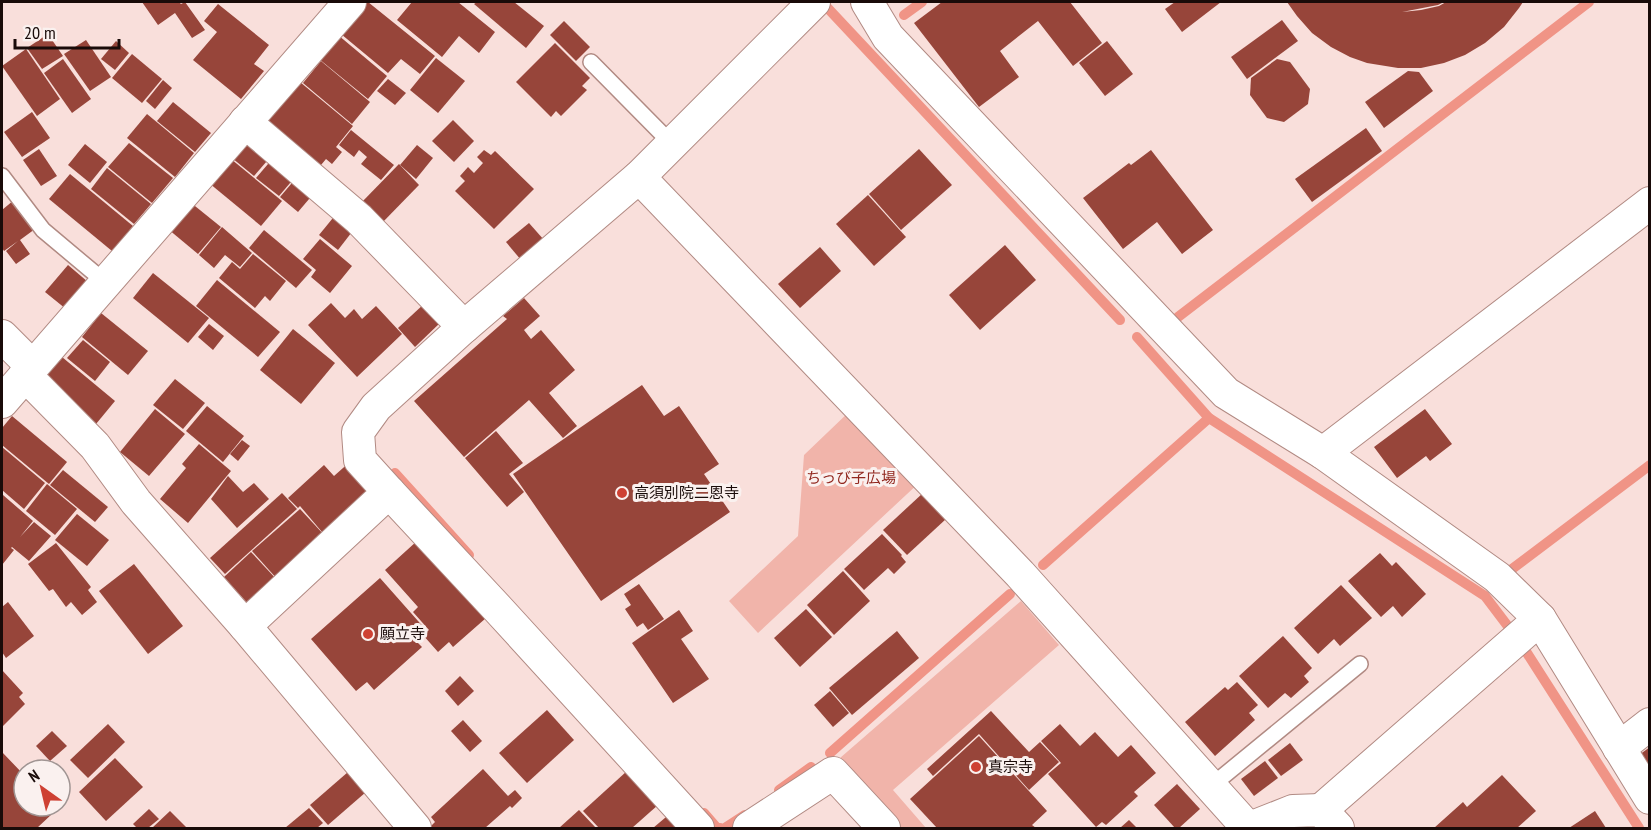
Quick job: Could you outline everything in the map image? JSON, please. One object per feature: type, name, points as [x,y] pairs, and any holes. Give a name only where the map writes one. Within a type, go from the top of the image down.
[{"type":"street","points":[[2,402],[350,2]]},
{"type":"street","points":[[867,2],[888,37],[1226,393],[1323,453],[1497,577],[1540,619],[1650,798]]},
{"type":"street","points":[[698,828],[360,460],[358,432],[376,407],[464,327],[639,177],[811,4]]},
{"type":"street","points":[[245,122],[359,219],[464,327]]},
{"type":"street","points":[[639,177],[1020,574],[1249,828],[1293,811],[1330,819],[1540,619]]},
{"type":"street","points":[[1323,453],[1650,203]]},
{"type":"street","points":[[2,336],[28,370],[94,446],[136,501],[415,828]]},
{"type":"street","points":[[245,626],[389,492]]},
{"type":"street","points":[[1619,748],[1650,724]]},
{"type":"street","points":[[749,828],[833,773],[884,828]]},
{"type":"lane","points":[[591,62],[672,144]]},
{"type":"lane","points":[[2,176],[43,230],[105,282]]},
{"type":"lane","points":[[1210,787],[1360,664]]},
{"type":"green space","name":"ちっび子広場","points":[[851,410],[921,481],[758,633],[729,601],[798,536],[804,455]]},
{"type":"green space","points":[[1021,601],[1059,645],[893,790],[926,828],[901,828],[840,758]]},
{"type":"building","points":[[142,2],[179,2],[181,4],[185,2],[205,30],[192,38],[175,13],[158,25]]},
{"type":"building","points":[[368,2],[435,56],[420,74],[401,59],[388,73],[341,34]]},
{"type":"building","points":[[412,2],[458,2],[495,32],[479,53],[459,36],[442,57],[397,20]]},
{"type":"building","points":[[477,2],[514,2],[544,26],[526,48],[474,4]]},
{"type":"building","points":[[942,2],[1070,2],[1102,43],[1073,66],[1038,21],[1000,51],[1019,77],[979,107],[914,23]]},
{"type":"building","points":[[1175,2],[1221,2],[1182,32],[1165,9]]},
{"type":"building","points":[[1287,2],[1444,2],[1402,12],[1439,6],[1446,2],[1523,2],[1504,27],[1485,43],[1465,55],[1421,68],[1398,68],[1367,63],[1331,47],[1312,33]]},
{"type":"building","points":[[218,4],[269,45],[254,64],[264,71],[241,99],[193,60],[217,32],[204,21]]},
{"type":"building","points":[[1282,20],[1298,41],[1247,79],[1231,57]]},
{"type":"building","points":[[564,21],[590,47],[576,61],[550,35]]},
{"type":"building","points":[[48,34],[63,56],[42,69],[27,48]]},
{"type":"building","points":[[338,35],[387,76],[368,99],[319,59]]},
{"type":"building","points":[[86,40],[111,77],[90,91],[64,54]]},
{"type":"building","points":[[116,41],[129,53],[115,70],[101,59]]},
{"type":"building","points":[[1107,41],[1133,74],[1105,96],[1079,63]]},
{"type":"building","points":[[555,43],[590,78],[582,86],[587,90],[561,116],[556,111],[551,117],[516,82]]},
{"type":"building","points":[[26,49],[60,99],[37,116],[2,66]]},
{"type":"building","points":[[132,54],[162,79],[142,103],[112,78]]},
{"type":"building","points":[[436,58],[465,81],[438,113],[410,90]]},
{"type":"building","points":[[63,59],[91,99],[72,113],[44,73]]},
{"type":"building","points":[[1277,59],[1290,62],[1310,89],[1308,104],[1284,122],[1267,118],[1250,95],[1251,78]]},
{"type":"building","points":[[321,61],[370,102],[352,124],[303,83]]},
{"type":"building","points":[[1408,71],[1419,72],[1433,91],[1384,128],[1365,102]]},
{"type":"building","points":[[388,79],[406,93],[395,105],[377,91]]},
{"type":"building","points":[[163,80],[172,88],[155,109],[146,101]]},
{"type":"building","points":[[300,82],[353,126],[336,147],[342,152],[332,164],[326,159],[321,165],[268,121]]},
{"type":"building","points":[[173,102],[211,133],[195,152],[157,121]]},
{"type":"building","points":[[32,112],[50,138],[22,157],[4,132]]},
{"type":"building","points":[[147,114],[194,153],[175,177],[127,138]]},
{"type":"building","points":[[453,120],[474,141],[454,162],[432,141]]},
{"type":"building","points":[[1366,128],[1382,151],[1312,202],[1295,179]]},
{"type":"building","points":[[351,130],[394,165],[381,180],[361,164],[367,157],[359,150],[354,157],[339,145]]},
{"type":"building","points":[[251,135],[273,154],[254,176],[232,158]]},
{"type":"building","points":[[129,143],[173,178],[152,203],[108,167]]},
{"type":"building","points":[[85,144],[107,162],[90,183],[68,165]]},
{"type":"building","points":[[417,145],[433,158],[416,179],[400,165]]},
{"type":"building","points":[[39,149],[57,176],[41,186],[23,160]]},
{"type":"building","points":[[919,149],[952,185],[901,230],[869,194]]},
{"type":"building","points":[[484,150],[491,155],[495,151],[534,189],[494,229],[455,191],[465,181],[460,176],[468,167],[474,173],[483,163],[477,157]]},
{"type":"building","points":[[1151,150],[1213,230],[1182,254],[1157,222],[1123,249],[1083,198],[1129,163],[1131,165]]},
{"type":"building","points":[[274,157],[296,176],[279,196],[256,178]]},
{"type":"building","points":[[231,159],[282,201],[261,226],[209,183]]},
{"type":"building","points":[[399,164],[419,185],[381,224],[361,203]]},
{"type":"building","points":[[107,168],[151,204],[134,224],[91,189]]},
{"type":"building","points":[[70,174],[133,226],[112,251],[49,199]]},
{"type":"building","points":[[297,177],[315,192],[298,212],[280,197]]},
{"type":"building","points":[[868,195],[906,237],[874,266],[836,224]]},
{"type":"building","points":[[14,200],[35,229],[20,240],[30,254],[16,264],[6,251],[18,241],[4,251],[2,248],[2,210]]},
{"type":"building","points":[[190,202],[221,227],[198,254],[168,229]]},
{"type":"building","points":[[337,213],[355,228],[338,250],[319,235]]},
{"type":"building","points":[[529,223],[544,240],[521,260],[506,242]]},
{"type":"building","points":[[222,227],[252,253],[240,267],[225,255],[214,268],[199,255]]},
{"type":"building","points":[[264,230],[312,270],[296,288],[249,248]]},
{"type":"building","points":[[320,239],[352,266],[330,293],[311,277],[316,270],[303,259]]},
{"type":"building","points":[[1005,245],[1036,280],[980,330],[949,295]]},
{"type":"building","points":[[820,247],[841,271],[800,308],[778,284]]},
{"type":"building","points":[[253,254],[286,281],[270,301],[265,296],[255,308],[219,278],[232,262],[240,269]]},
{"type":"building","points":[[68,265],[88,282],[66,309],[45,292]]},
{"type":"building","points":[[153,273],[209,318],[188,343],[133,298]]},
{"type":"building","points":[[217,280],[280,332],[258,357],[196,306]]},
{"type":"building","points":[[524,298],[540,316],[524,330],[531,339],[541,330],[575,370],[549,393],[577,426],[563,438],[529,400],[464,457],[414,401],[507,319],[503,316]]},
{"type":"building","points":[[331,303],[345,318],[354,309],[362,319],[376,306],[402,334],[357,377],[308,325]]},
{"type":"building","points":[[425,303],[442,321],[415,347],[398,328]]},
{"type":"building","points":[[101,313],[148,351],[128,375],[82,337]]},
{"type":"building","points":[[209,324],[224,336],[213,350],[198,337]]},
{"type":"building","points":[[293,329],[335,363],[301,404],[260,370]]},
{"type":"building","points":[[83,340],[110,362],[95,381],[67,358]]},
{"type":"building","points":[[62,357],[115,401],[96,424],[43,380]]},
{"type":"building","points":[[175,379],[205,403],[183,429],[153,405]]},
{"type":"building","name":"高須別院二恩寺","points":[[642,385],[664,416],[679,406],[719,464],[704,474],[730,512],[601,601],[513,474]]},
{"type":"building","points":[[207,406],[244,436],[223,462],[186,431]]},
{"type":"building","points":[[155,409],[185,434],[149,476],[120,452]]},
{"type":"building","points":[[1425,409],[1452,444],[1430,461],[1426,456],[1397,478],[1374,447]]},
{"type":"building","points":[[12,416],[67,462],[49,484],[2,445],[2,428]]},
{"type":"building","points":[[496,431],[523,463],[509,474],[524,492],[507,507],[465,458]]},
{"type":"building","points":[[242,440],[250,446],[238,461],[230,454]]},
{"type":"building","points":[[199,444],[231,471],[188,523],[160,499],[186,468],[182,464]]},
{"type":"building","points":[[2,447],[45,483],[24,509],[2,490]]},
{"type":"building","points":[[352,460],[374,485],[322,532],[300,506],[298,508],[288,498],[324,465],[334,476]]},
{"type":"building","points":[[63,470],[108,507],[95,522],[50,485]]},
{"type":"building","points":[[228,476],[243,492],[254,483],[269,499],[237,528],[211,499]]},
{"type":"building","points":[[47,484],[77,509],[55,535],[26,511]]},
{"type":"building","points":[[282,493],[297,509],[225,574],[210,558]]},
{"type":"building","points":[[923,493],[946,519],[907,555],[883,530]]},
{"type":"building","points":[[3,495],[33,521],[20,537],[34,522],[51,536],[29,561],[12,547],[14,550],[2,565]]},
{"type":"building","points":[[300,509],[326,537],[278,580],[252,551]]},
{"type":"building","points":[[77,514],[109,540],[87,566],[55,540]]},
{"type":"building","points":[[882,534],[906,562],[894,574],[888,568],[864,590],[844,569]]},
{"type":"building","points":[[417,541],[486,618],[453,647],[449,642],[438,652],[423,635],[429,630],[413,612],[418,607],[385,570]]},
{"type":"building","points":[[56,543],[91,587],[88,590],[97,602],[82,615],[71,602],[66,607],[53,589],[49,591],[28,564]]},
{"type":"building","points":[[251,552],[278,581],[250,606],[224,577]]},
{"type":"building","points":[[1380,553],[1392,566],[1396,562],[1426,594],[1402,617],[1393,606],[1381,617],[1348,581]]},
{"type":"building","points":[[134,564],[183,626],[148,654],[99,591]]},
{"type":"building","points":[[843,571],[870,601],[834,635],[807,605]]},
{"type":"building","name":"願立寺","points":[[380,578],[426,630],[414,639],[422,647],[374,690],[367,682],[356,691],[311,639]]},
{"type":"building","points":[[639,584],[664,619],[648,630],[643,623],[637,627],[625,609],[631,605],[624,594]]},
{"type":"building","points":[[1341,585],[1372,618],[1340,646],[1334,639],[1318,654],[1294,628]]},
{"type":"building","points":[[8,602],[34,636],[6,658],[2,652],[2,607]]},
{"type":"building","points":[[806,609],[832,637],[800,667],[774,638]]},
{"type":"building","points":[[679,610],[693,631],[681,639],[709,679],[673,703],[632,643]]},
{"type":"building","points":[[897,631],[919,658],[852,715],[829,688]]},
{"type":"building","points":[[1283,636],[1312,668],[1304,676],[1309,682],[1291,698],[1285,693],[1268,708],[1239,676]]},
{"type":"building","points":[[2,670],[23,693],[19,697],[25,704],[2,727]]},
{"type":"building","points":[[460,676],[474,691],[458,706],[445,691]]},
{"type":"building","points":[[1237,682],[1258,705],[1249,713],[1255,720],[1215,756],[1185,722],[1225,687],[1228,690]]},
{"type":"building","points":[[830,691],[849,713],[833,727],[814,705]]},
{"type":"building","points":[[547,710],[574,740],[527,783],[499,753]]},
{"type":"building","points":[[991,711],[1029,752],[1040,742],[1059,762],[1029,790],[979,734],[933,776],[927,769]]},
{"type":"building","points":[[463,720],[482,741],[470,752],[451,731]]},
{"type":"building","points":[[108,724],[125,742],[88,778],[72,762],[72,758]]},
{"type":"building","points":[[1060,724],[1080,746],[1095,732],[1118,757],[1131,745],[1156,773],[1134,792],[1138,796],[1106,825],[1102,822],[1096,827],[1048,774],[1061,763],[1041,741]]},
{"type":"building","points":[[52,731],[67,746],[53,758],[47,758],[36,746]]},
{"type":"building","name":"真宗寺","points":[[979,736],[1047,811],[1032,825],[1036,828],[937,828],[910,799]]},
{"type":"building","points":[[1290,743],[1303,760],[1281,776],[1268,760]]},
{"type":"building","points":[[1650,747],[1650,768],[1639,755]]},
{"type":"building","points":[[2,752],[12,762],[12,818],[48,818],[37,828],[2,828]]},
{"type":"building","points":[[115,758],[143,787],[106,821],[79,792]]},
{"type":"building","points":[[1265,761],[1278,778],[1254,796],[1241,779]]},
{"type":"building","points":[[483,769],[508,796],[515,790],[522,798],[485,828],[433,828],[431,826],[435,822],[431,817]]},
{"type":"building","points":[[627,771],[658,805],[632,828],[599,828],[583,811]]},
{"type":"building","points":[[348,772],[366,792],[328,825],[310,805]]},
{"type":"building","points":[[1502,775],[1536,811],[1517,828],[1434,828],[1463,802],[1467,807]]},
{"type":"building","points":[[1177,784],[1200,809],[1179,828],[1175,828],[1154,805]]},
{"type":"building","points":[[309,808],[323,823],[317,828],[285,828]]},
{"type":"building","points":[[149,809],[159,819],[148,828],[137,828],[133,824]]},
{"type":"building","points":[[579,810],[596,828],[559,828]]},
{"type":"building","points":[[170,811],[187,828],[152,828]]},
{"type":"building","points":[[1595,811],[1606,828],[1569,828]]},
{"type":"building","points":[[672,812],[687,828],[653,828]]},
{"type":"building","points":[[1129,820],[1137,828],[1120,828]]},
{"type":"waterway","points":[[822,2],[1120,320]]},
{"type":"waterway","points":[[904,15],[922,2]]},
{"type":"waterway","points":[[1178,317],[1589,2]]},
{"type":"waterway","points":[[1137,337],[1209,418],[1485,596],[1510,629]]},
{"type":"waterway","points":[[1043,565],[1209,418]]},
{"type":"waterway","points":[[1512,569],[1650,465]]},
{"type":"waterway","points":[[395,473],[469,555]]},
{"type":"waterway","points":[[830,753],[1010,594]]},
{"type":"waterway","points":[[1527,653],[1639,828]]},
{"type":"waterway","points":[[779,790],[811,767]]},
{"type":"waterway","points":[[704,813],[717,828],[720,828]]},
{"type":"waterway","points":[[725,828],[745,815]]},
{"type":"place","name":"高須別院二恩寺","points":[[622,493]]},
{"type":"place","name":"願立寺","points":[[368,634]]},
{"type":"place","name":"真宗寺","points":[[976,767]]}]
